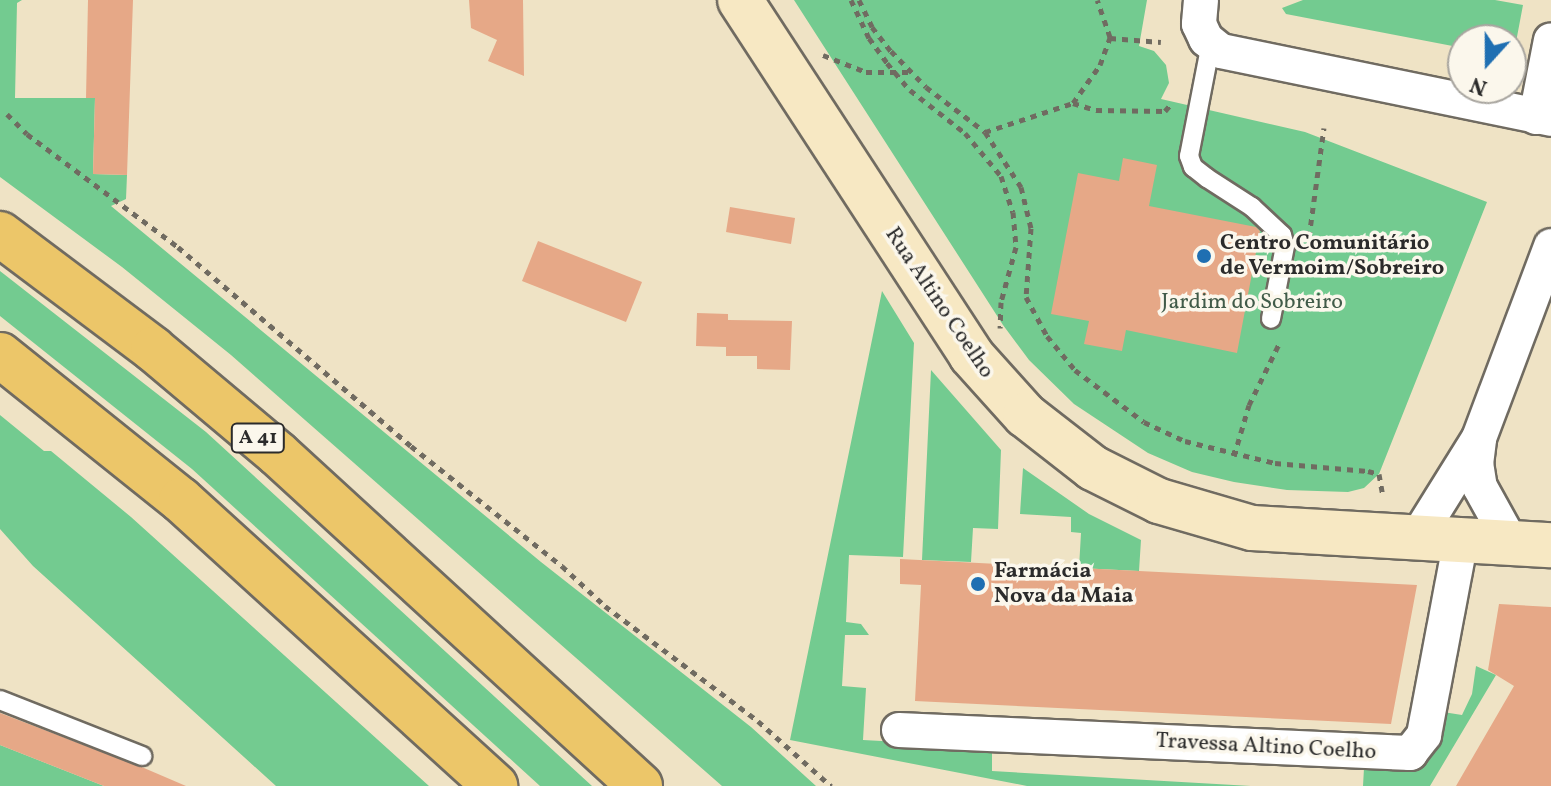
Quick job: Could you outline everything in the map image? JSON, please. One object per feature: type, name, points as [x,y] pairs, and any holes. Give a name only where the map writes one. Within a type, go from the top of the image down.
[{"type":"highway","name":"A 41","points":[[0,234],[153,349],[278,454],[640,786]]},
{"type":"highway","points":[[0,355],[181,500],[495,786]]},
{"type":"main road","name":"Rua Altino Coelho","points":[[740,0],[971,355],[996,386],[1056,442],[1130,488],[1220,521],[1316,534],[1418,536],[1531,544]]},
{"type":"street","points":[[1200,4],[1199,24],[1211,43],[1221,51],[1245,59],[1543,118],[1551,40]]},
{"type":"street","points":[[1418,536],[1479,438],[1551,246]]},
{"type":"street","points":[[1479,438],[1476,463],[1480,487],[1531,544]]},
{"type":"street","name":"Travessa Altino Coelho","points":[[899,730],[1410,753],[1424,735],[1461,539]]},
{"type":"lane","points":[[1211,43],[1189,156],[1193,167],[1252,207],[1282,235],[1285,246],[1271,319]]},
{"type":"lane","points":[[0,700],[142,756]]},
{"type":"path","points":[[851,0],[869,38],[895,72],[910,90],[965,133],[984,153],[1004,185],[1013,212],[1016,247],[1001,302],[1000,334]]},
{"type":"path","points":[[859,0],[872,27],[910,72],[985,132],[1021,187],[1031,228],[1026,288],[1031,311],[1075,370],[1144,422],[1185,441],[1275,463],[1379,474],[1383,497]]},
{"type":"path","points":[[1073,103],[1100,65],[1110,37],[1097,0]]},
{"type":"path","points":[[1110,37],[1161,42]]},
{"type":"path","points":[[822,55],[866,72],[910,72]]},
{"type":"path","points":[[985,132],[1073,103],[1096,110],[1165,111],[1179,94]]},
{"type":"path","points":[[7,114],[27,134],[189,256],[411,446],[551,557],[605,606],[758,721],[831,786]]},
{"type":"green space","points":[[0,0],[22,0],[17,3],[15,98],[95,98],[93,174],[127,175],[126,199],[111,206],[541,562],[751,727],[816,786],[722,786],[231,355],[122,267],[0,177]]},
{"type":"green space","name":"Jardim do Sobreiro","points":[[794,0],[1147,0],[1139,46],[1154,51],[1166,65],[1169,83],[1161,99],[1305,132],[1487,202],[1379,474],[1364,488],[1348,492],[1287,490],[1234,482],[1192,472],[1148,453],[1074,404],[1029,360],[1003,325]]},
{"type":"green space","points":[[1303,0],[1495,0],[1523,5],[1519,24],[1447,24],[1447,45],[1286,14],[1282,8]]},
{"type":"green space","points":[[0,271],[206,432],[592,786],[540,786],[192,469],[0,316]]},
{"type":"green space","points":[[882,291],[914,343],[903,557],[849,555],[846,622],[861,624],[869,635],[845,635],[842,686],[866,688],[863,740],[992,747],[992,771],[1251,786],[1027,786],[790,740]]},
{"type":"green space","points":[[931,370],[1001,450],[998,529],[973,528],[971,562],[922,560]]},
{"type":"green space","points":[[0,415],[44,451],[51,451],[131,517],[429,786],[276,786],[33,566],[0,529]]},
{"type":"green space","points":[[1023,468],[1089,514],[1141,540],[1139,571],[1079,568],[1081,533],[1071,532],[1071,517],[1020,514]]},
{"type":"green space","points":[[1476,666],[1496,675],[1430,786],[1363,786],[1364,768],[1404,769],[1430,757],[1443,712],[1462,715],[1472,694]]},
{"type":"green space","points":[[0,745],[104,786],[0,786]]},
{"type":"building","points":[[88,0],[133,0],[127,175],[93,174],[95,98],[86,98]]},
{"type":"building","points":[[469,0],[523,0],[524,76],[488,61],[497,40],[471,28]]},
{"type":"building","name":"Centro Comunitário de Vermoim/Sobreiro","points":[[1123,158],[1157,165],[1149,206],[1256,227],[1260,231],[1237,353],[1126,330],[1122,351],[1084,344],[1089,321],[1051,314],[1078,173],[1119,181]]},
{"type":"building","points":[[730,207],[795,218],[791,244],[726,232]]},
{"type":"building","points":[[538,241],[642,282],[626,322],[522,281]]},
{"type":"building","points":[[697,313],[728,314],[728,320],[792,321],[790,370],[757,369],[757,356],[726,356],[726,347],[696,346]]},
{"type":"building","points":[[900,559],[1417,585],[1391,724],[915,701],[921,585],[900,584]]},
{"type":"building","points":[[1499,604],[1551,607],[1551,786],[1456,786],[1514,686],[1488,670]]},
{"type":"building","points":[[0,713],[186,786],[104,786],[0,745]]},
{"type":"place","name":"Centro Comunitário de Vermoim/Sobreiro","points":[[1204,256]]},
{"type":"place","name":"Farmácia Nova da Maia","points":[[978,584]]}]
